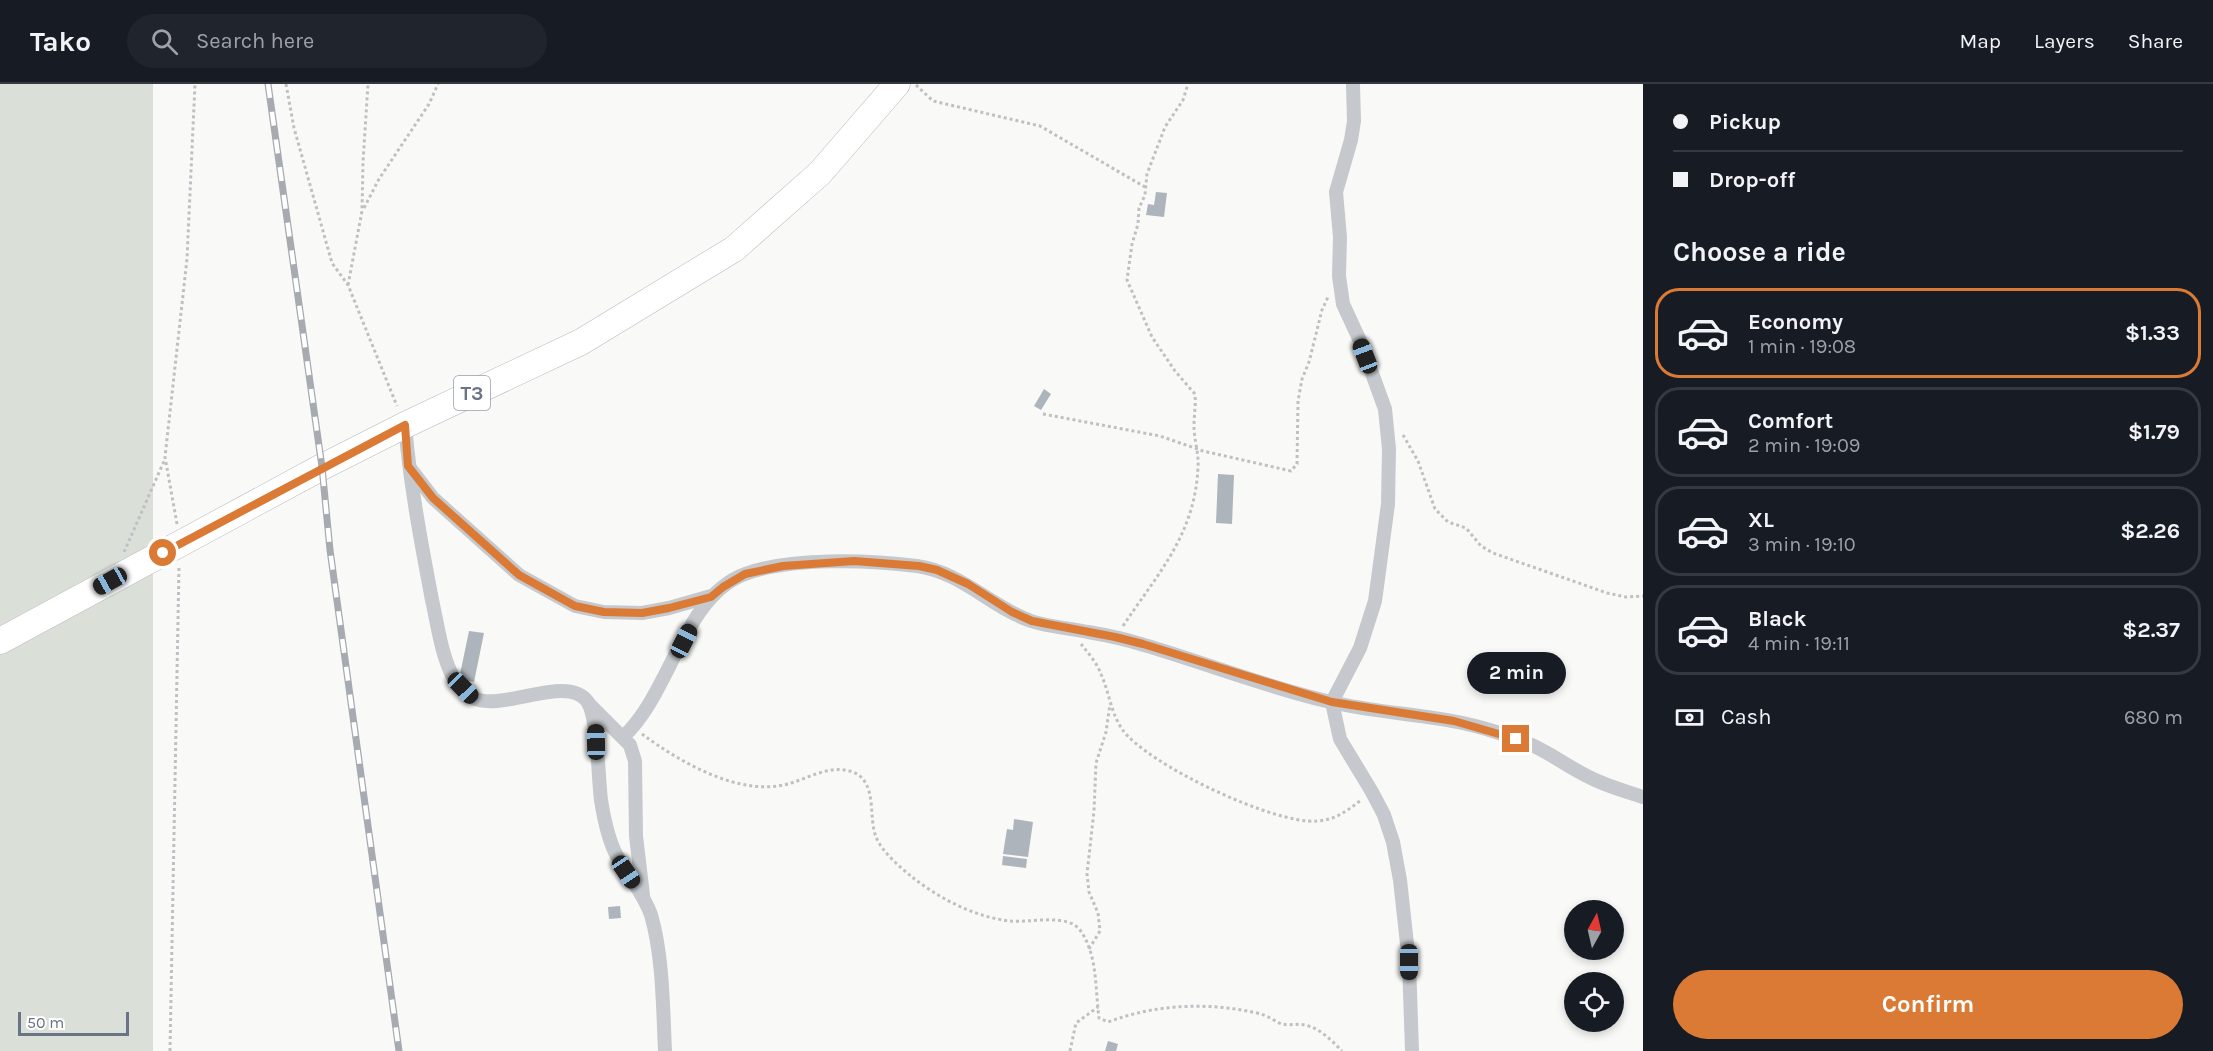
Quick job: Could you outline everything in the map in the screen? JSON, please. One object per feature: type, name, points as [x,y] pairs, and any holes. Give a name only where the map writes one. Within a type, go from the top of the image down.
[{"type":"highway","name":"T3","points":[[0,641],[405,425],[581,342],[734,249],[820,173],[897,84]]},
{"type":"street","points":[[1353,84],[1354,121],[1336,192],[1340,237],[1338,276],[1343,304],[1385,409],[1389,449],[1388,504],[1375,601],[1360,648],[1332,702],[1340,739],[1372,792],[1393,842],[1400,880],[1409,962],[1412,1051]]},
{"type":"street","points":[[405,425],[408,466],[441,641],[454,680],[471,697],[488,702],[553,691],[575,693],[628,732]]},
{"type":"street","points":[[408,466],[433,498],[519,575],[575,606],[604,612],[642,613],[711,597]]},
{"type":"street","points":[[643,897],[636,836],[635,762],[628,732],[664,680],[694,621],[711,597],[745,574],[783,566],[854,561],[919,566],[937,570],[968,584],[1012,612],[1032,621],[1115,637],[1332,702],[1454,721],[1493,731],[1532,744],[1587,777],[1643,797]]},
{"type":"street","points":[[587,701],[596,729],[597,770],[606,827],[616,853],[643,897],[656,936],[665,1051]]},
{"type":"path","points":[[170,1051],[180,544],[165,457],[187,259],[195,84]]},
{"type":"path","points":[[286,84],[294,128],[332,263],[348,285],[405,425]]},
{"type":"path","points":[[348,285],[362,210],[368,84]]},
{"type":"path","points":[[362,210],[379,179],[429,105],[438,84]]},
{"type":"path","points":[[915,84],[933,101],[1040,126],[1073,143],[1146,188]]},
{"type":"path","points":[[1115,637],[1173,554],[1189,523],[1197,484],[1195,394],[1175,371],[1152,336],[1127,280],[1132,244],[1148,174],[1165,127],[1183,100],[1188,84]]},
{"type":"path","points":[[1043,414],[1160,436],[1291,471],[1297,464],[1298,401],[1302,379],[1309,362],[1322,310],[1338,276]]},
{"type":"path","points":[[1385,409],[1418,461],[1435,509],[1448,522],[1466,528],[1481,546],[1492,553],[1607,592],[1626,597],[1643,596]]},
{"type":"path","points":[[110,581],[165,457]]},
{"type":"path","points":[[1068,629],[1101,672],[1122,729],[1146,751],[1216,792],[1260,810],[1301,821],[1316,822],[1332,819],[1345,813],[1372,792]]},
{"type":"path","points":[[1089,949],[1100,931],[1098,913],[1091,900],[1087,874],[1095,801],[1096,762],[1106,732],[1111,702]]},
{"type":"path","points":[[628,732],[701,770],[732,782],[777,786],[831,770],[842,769],[855,773],[866,784],[876,840],[912,877],[929,889],[978,914],[1022,922],[1067,921],[1080,930],[1089,949],[1096,983],[1099,1018],[1108,1023],[1143,1011],[1190,1006],[1217,1006],[1268,1016],[1281,1024],[1309,1026],[1328,1038],[1342,1051]]},
{"type":"path","points":[[1070,1051],[1076,1023],[1098,1007]]},
{"type":"shaded area","points":[[0,84],[153,84],[153,1051],[0,1051]]},
{"type":"building","points":[[1156,192],[1167,193],[1164,217],[1146,215],[1148,204],[1154,205]]},
{"type":"building","points":[[1044,389],[1051,394],[1041,410],[1034,406]]},
{"type":"building","points":[[1218,474],[1234,475],[1232,524],[1216,523]]},
{"type":"building","points":[[469,631],[484,633],[474,682],[459,679]]},
{"type":"building","points":[[1014,819],[1033,822],[1028,857],[1003,854],[1007,829],[1013,830]]},
{"type":"building","points":[[1003,856],[1027,859],[1026,868],[1002,865]]},
{"type":"building","points":[[620,906],[621,918],[609,919],[608,907]]},
{"type":"building","points":[[1108,1041],[1118,1044],[1116,1051],[1105,1051]]},
{"type":"railway","points":[[268,84],[322,467],[330,550],[399,1051]]},
{"type":"route","points":[[163,553],[405,425],[408,466],[433,498],[519,575],[575,606],[604,612],[642,613],[669,608],[711,597],[745,574],[783,566],[854,561],[919,566],[937,570],[968,584],[1012,612],[1032,621],[1143,644],[1332,702],[1454,721],[1516,739]]}]
